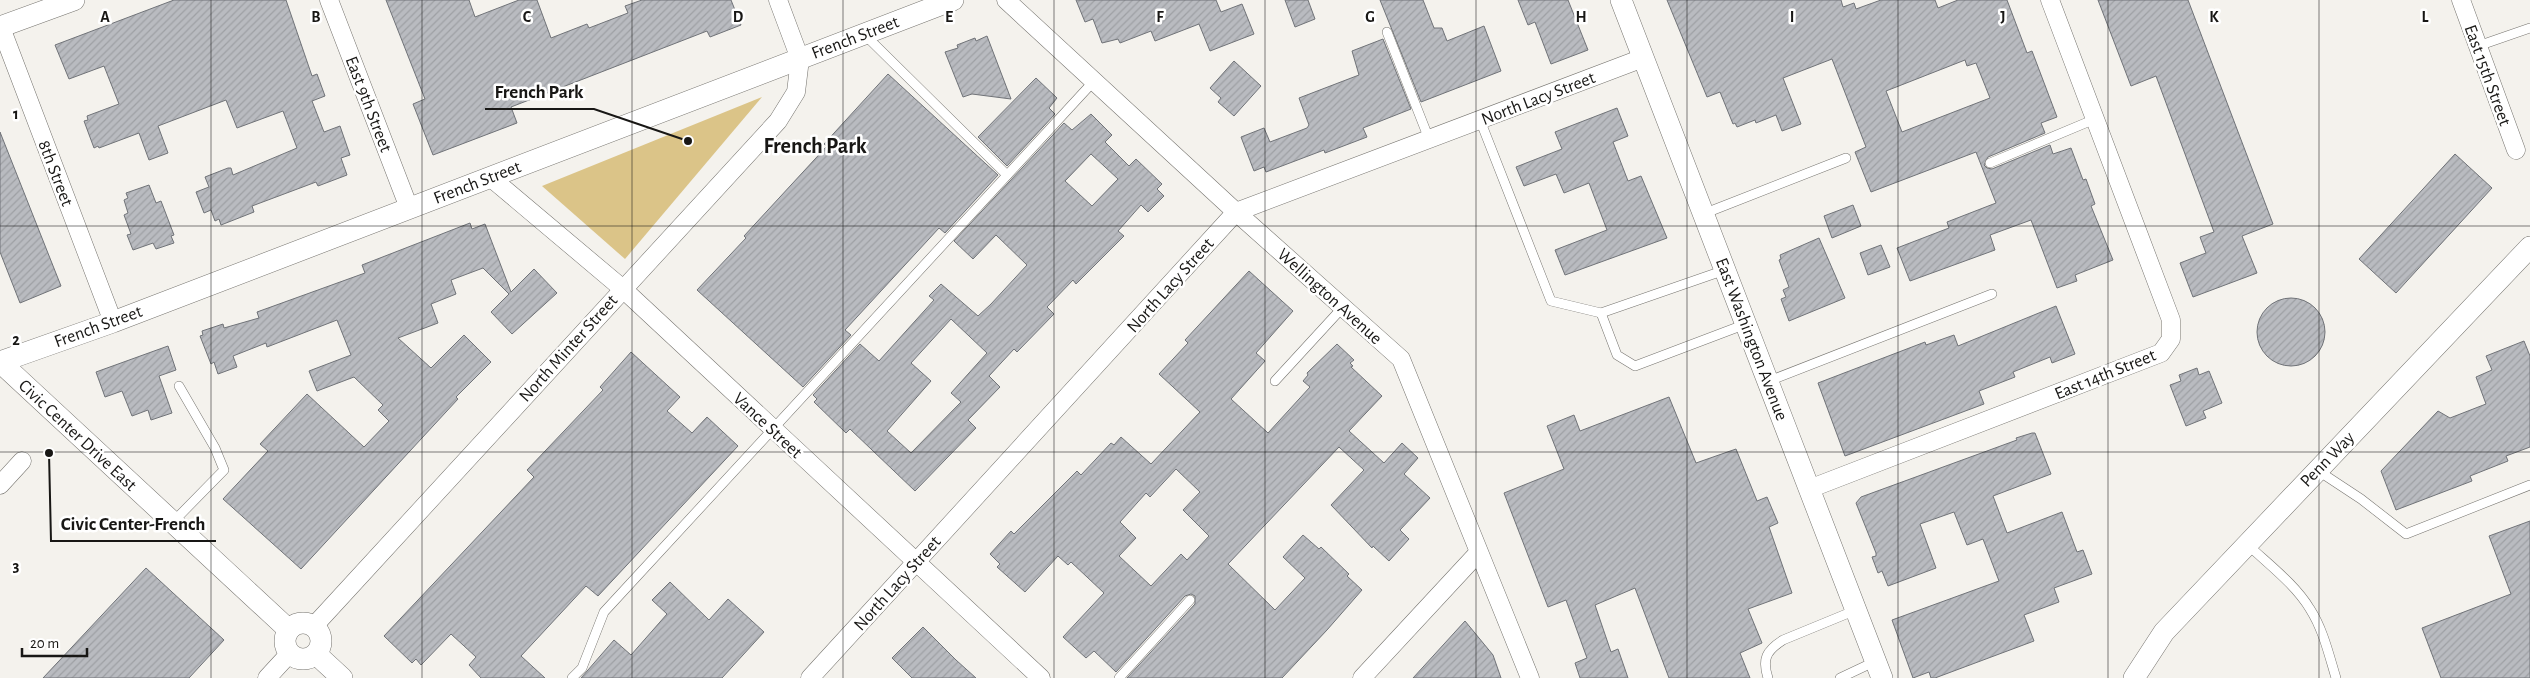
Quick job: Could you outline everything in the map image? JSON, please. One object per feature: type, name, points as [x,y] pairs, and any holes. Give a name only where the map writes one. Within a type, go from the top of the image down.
[{"type":"street","points":[[0,26],[74,0]]},
{"type":"street","name":"East 9th Street","points":[[329,0],[409,208]]},
{"type":"street","points":[[778,0],[800,58]]},
{"type":"street","name":"French Street","points":[[0,362],[113,322],[953,0]]},
{"type":"street","name":"Wellington Avenue","points":[[1006,0],[1236,212],[1401,359],[1530,678]]},
{"type":"street","name":"East Washington Avenue","points":[[1621,0],[1879,669]]},
{"type":"street","name":"East 14th Street","points":[[1810,489],[2161,353],[2172,339],[2171,320],[2050,0]]},
{"type":"street","name":"East 15th Street","points":[[2461,0],[2516,150]]},
{"type":"street","name":"8th Street","points":[[0,26],[113,322]]},
{"type":"street","name":"North Minter Street","points":[[314,626],[778,121],[796,92],[800,58]]},
{"type":"street","name":"North Lacy Street","points":[[810,678],[1236,212],[1643,58]]},
{"type":"street","name":"Vance Street","points":[[490,177],[623,288],[1041,678]]},
{"type":"street","name":"Penn Way","points":[[2134,678],[2164,632],[2530,247]]},
{"type":"street","name":"Civic Center Drive East","points":[[0,362],[289,630]]},
{"type":"street","points":[[0,485],[22,461]]},
{"type":"street","points":[[1362,678],[1478,553]]},
{"type":"street","points":[[301,623],[314,626],[321,640],[316,654],[302,659],[290,653],[285,641],[289,630],[301,623]]},
{"type":"street","points":[[267,678],[290,653]]},
{"type":"street","points":[[316,654],[342,678]]},
{"type":"lane","points":[[2478,46],[2530,28]]},
{"type":"lane","points":[[1387,32],[1430,139]]},
{"type":"lane","points":[[864,34],[1007,175]]},
{"type":"lane","points":[[572,678],[582,668],[604,612],[1094,81]]},
{"type":"lane","points":[[1990,164],[2095,119]]},
{"type":"lane","points":[[1480,120],[1551,302],[1601,313],[1725,270]]},
{"type":"lane","points":[[1703,214],[1846,158]]},
{"type":"lane","points":[[1768,382],[1992,294]]},
{"type":"lane","points":[[1275,381],[1343,307]]},
{"type":"lane","points":[[1601,313],[1617,355],[1635,366],[1746,324]]},
{"type":"lane","points":[[173,523],[224,470],[215,448],[179,386]]},
{"type":"lane","points":[[2317,470],[2361,499],[2406,534],[2530,485]]},
{"type":"lane","points":[[2247,544],[2292,587],[2310,608],[2324,639],[2336,678]]},
{"type":"lane","points":[[1120,678],[1190,600]]},
{"type":"lane","points":[[1768,678],[1764,664],[1765,654],[1773,647],[1783,640],[1856,610]]},
{"type":"lane","points":[[1840,678],[1879,669]]},
{"type":"shaded area","name":"French Park","points":[[762,97],[625,259],[542,186]]},
{"type":"building","points":[[174,0],[286,0],[312,76],[317,74],[325,96],[312,101],[324,132],[340,126],[350,155],[341,158],[347,175],[318,186],[316,182],[252,206],[254,212],[221,225],[219,219],[215,221],[211,210],[204,213],[196,192],[209,187],[205,177],[228,168],[231,168],[233,175],[297,148],[283,111],[237,128],[226,100],[158,126],[168,153],[149,160],[139,133],[99,148],[98,146],[94,148],[84,121],[88,120],[87,116],[119,104],[104,66],[69,79],[55,45]]},
{"type":"building","points":[[386,0],[469,0],[475,17],[519,0],[537,0],[551,38],[587,24],[589,28],[628,13],[625,6],[642,0],[731,0],[741,25],[710,37],[707,31],[511,107],[517,123],[433,155],[413,104],[425,99]]},
{"type":"building","points":[[1076,0],[1216,0],[1221,12],[1242,4],[1254,34],[1210,51],[1199,24],[1155,41],[1151,31],[1120,43],[1118,39],[1102,43],[1093,19],[1085,22]]},
{"type":"building","points":[[1285,0],[1308,0],[1315,19],[1295,27]]},
{"type":"building","points":[[1380,0],[1423,0],[1434,28],[1442,28],[1447,41],[1484,26],[1501,71],[1421,102]]},
{"type":"building","points":[[1518,0],[1568,0],[1588,50],[1551,64],[1535,22],[1528,25]]},
{"type":"building","points":[[1667,0],[1841,0],[1843,7],[1854,3],[1856,9],[1881,0],[1935,0],[1938,8],[1958,0],[2007,0],[2027,53],[2032,51],[2057,117],[2041,123],[2045,133],[1988,157],[1984,165],[1992,169],[2050,145],[2053,154],[2071,148],[2083,180],[2086,179],[2095,204],[2091,206],[2113,260],[2075,275],[2077,281],[2057,288],[2031,220],[1990,235],[1995,250],[1910,281],[1897,248],[1949,228],[1947,222],[1996,203],[1976,152],[1871,192],[1855,152],[1866,147],[1832,59],[1783,78],[1801,124],[1782,131],[1776,115],[1756,123],[1755,120],[1737,127],[1735,123],[1733,124],[1720,92],[1707,97]],"holes":[[[1965,60],[1967,66],[1976,63],[1990,98],[1902,132],[1886,91]]]},
{"type":"building","points":[[2098,0],[2188,0],[2273,224],[2242,236],[2257,273],[2193,297],[2180,263],[2206,253],[2200,237],[2214,232],[2156,76],[2131,86]]},
{"type":"building","points":[[987,36],[1011,99],[972,94],[963,97],[945,52],[958,48],[957,45],[975,38],[976,41]]},
{"type":"building","points":[[1383,39],[1411,109],[1363,128],[1367,137],[1325,153],[1324,150],[1266,172],[1264,167],[1254,171],[1241,137],[1264,128],[1270,142],[1307,128],[1309,125],[1299,98],[1359,75],[1352,51]]},
{"type":"building","points":[[1234,61],[1261,86],[1234,116],[1218,102],[1221,98],[1210,88]]},
{"type":"building","points":[[888,74],[998,175],[945,233],[939,228],[845,330],[851,335],[803,387],[697,290],[746,238],[744,236],[827,146],[824,144]]},
{"type":"building","points":[[1036,78],[1057,98],[1049,108],[1055,114],[1007,166],[978,137]]},
{"type":"building","points":[[1617,108],[1628,136],[1613,142],[1628,181],[1641,176],[1667,238],[1565,275],[1555,250],[1607,230],[1589,183],[1564,193],[1556,174],[1524,186],[1516,167],[1562,149],[1555,132]]},
{"type":"building","points":[[1091,114],[1112,135],[1105,142],[1129,166],[1136,159],[1162,184],[1157,189],[1164,196],[1148,212],[1141,205],[1118,231],[1124,236],[1076,284],[1073,280],[1047,307],[1054,314],[1017,352],[1014,349],[989,376],[1000,387],[968,420],[976,428],[915,491],[850,429],[846,433],[814,402],[817,399],[813,395],[860,344],[879,361],[934,300],[929,296],[941,284],[978,316],[991,304],[1027,265],[996,235],[973,259],[954,241],[1064,123],[1072,130]],"holes":[[[1091,154],[1118,179],[1092,206],[1065,181]],[[951,319],[987,353],[951,393],[961,402],[911,453],[887,431],[931,381],[911,363]]]},
{"type":"building","points":[[0,132],[61,286],[20,303],[0,252]]},
{"type":"building","points":[[2455,154],[2492,188],[2396,293],[2359,259]]},
{"type":"building","points":[[149,185],[156,203],[161,201],[174,235],[171,236],[174,243],[156,249],[153,243],[133,250],[127,235],[131,234],[124,215],[128,213],[124,200],[128,198],[126,193]]},
{"type":"building","points":[[1853,205],[1861,226],[1832,238],[1824,216]]},
{"type":"building","points":[[470,223],[472,229],[485,224],[511,292],[534,269],[557,293],[512,334],[491,312],[509,294],[483,268],[451,280],[456,294],[431,304],[438,323],[398,338],[431,368],[464,335],[491,362],[456,397],[458,399],[301,569],[223,499],[268,451],[260,444],[307,394],[364,447],[389,421],[378,410],[383,405],[354,377],[317,391],[309,371],[351,355],[337,320],[267,347],[266,343],[233,356],[237,367],[218,374],[214,362],[211,364],[200,336],[203,335],[202,331],[223,324],[224,328],[259,318],[257,312],[365,273],[362,265]]},
{"type":"building","points":[[1819,238],[1845,298],[1789,321],[1781,299],[1786,297],[1783,290],[1789,287],[1779,260],[1781,259],[1780,255]]},
{"type":"building","points":[[1881,245],[1890,267],[1868,275],[1860,253]]},
{"type":"building","points":[[1249,271],[1293,311],[1256,353],[1265,361],[1231,399],[1268,433],[1310,387],[1303,381],[1308,375],[1307,373],[1337,344],[1354,360],[1350,363],[1353,366],[1351,367],[1382,396],[1349,431],[1384,463],[1402,443],[1418,458],[1404,474],[1430,498],[1400,530],[1409,539],[1389,561],[1373,546],[1372,548],[1331,505],[1364,470],[1339,447],[1228,564],[1275,610],[1305,578],[1283,557],[1303,535],[1319,549],[1321,547],[1349,574],[1347,576],[1362,590],[1282,678],[1127,678],[1195,604],[1195,596],[1191,594],[1185,596],[1116,672],[1094,651],[1086,658],[1063,637],[1104,593],[1071,562],[1068,565],[1058,556],[1025,592],[997,567],[1000,564],[990,554],[1011,531],[1014,534],[1077,471],[1081,475],[1111,443],[1114,445],[1121,437],[1151,464],[1200,412],[1159,374],[1188,343],[1185,340]],"holes":[[[1176,469],[1200,492],[1183,510],[1209,536],[1187,560],[1181,554],[1151,586],[1119,556],[1136,538],[1120,522],[1146,493],[1150,497]]]},
{"type":"building","points":[[2291,298],[2304,301],[2315,308],[2322,319],[2325,332],[2322,345],[2315,356],[2304,363],[2291,366],[2278,363],[2267,356],[2260,345],[2257,332],[2260,319],[2267,308],[2278,301]]},
{"type":"building","points":[[2056,306],[2075,354],[2052,363],[2050,357],[2013,372],[2015,377],[1979,391],[1984,404],[1845,456],[1818,383],[1925,342],[1926,345],[1954,335],[1958,346]]},
{"type":"building","points":[[2524,341],[2530,356],[2530,447],[2506,456],[2508,461],[2470,476],[2472,481],[2396,510],[2381,471],[2438,411],[2450,418],[2486,404],[2476,377],[2492,370],[2486,356]]},
{"type":"building","points":[[168,346],[176,370],[159,376],[172,413],[151,420],[148,410],[132,416],[122,391],[105,397],[96,372]]},
{"type":"building","points":[[631,352],[680,397],[667,411],[692,433],[707,417],[738,446],[598,596],[586,586],[521,656],[545,678],[481,678],[469,665],[476,657],[451,634],[421,665],[416,659],[412,663],[384,636],[534,477],[527,470],[603,390],[600,387]]},
{"type":"building","points":[[2197,368],[2199,375],[2209,371],[2222,403],[2203,411],[2206,418],[2186,426],[2170,385],[2181,381],[2179,375]]},
{"type":"building","points":[[1669,397],[1696,463],[1736,449],[1757,501],[1767,497],[1778,523],[1769,527],[1792,593],[1748,609],[1762,643],[1740,653],[1750,678],[1669,678],[1635,588],[1595,605],[1611,652],[1618,649],[1628,678],[1580,678],[1575,663],[1587,658],[1566,600],[1548,607],[1504,493],[1564,469],[1547,426],[1574,415],[1580,431]]},
{"type":"building","points":[[2035,433],[2051,474],[1993,496],[2007,533],[2062,512],[2077,552],[2083,550],[2092,574],[2054,588],[2059,602],[2024,615],[2034,641],[1935,678],[1931,678],[1929,672],[1913,678],[1892,620],[1999,581],[1983,539],[1967,545],[1954,512],[1920,524],[1936,568],[1888,586],[1882,571],[1878,573],[1872,557],[1876,556],[1876,553],[1856,503],[1861,497]]},
{"type":"building","points":[[2530,521],[2530,678],[2441,678],[2422,628],[2511,594],[2489,536]]},
{"type":"building","points":[[146,568],[224,640],[189,678],[43,678]]},
{"type":"building","points":[[670,582],[709,620],[728,599],[764,632],[722,678],[581,678],[614,640],[631,655],[667,614],[652,600]]},
{"type":"building","points":[[1465,621],[1493,655],[1501,678],[1413,678]]},
{"type":"building","points":[[923,627],[976,678],[912,678],[892,658]]},
{"type":"place","name":"French Park","points":[[688,141]]},
{"type":"place","name":"Civic Center-French","points":[[49,453]]},
{"type":"district","name":"French Park","points":[[815,145]]}]
